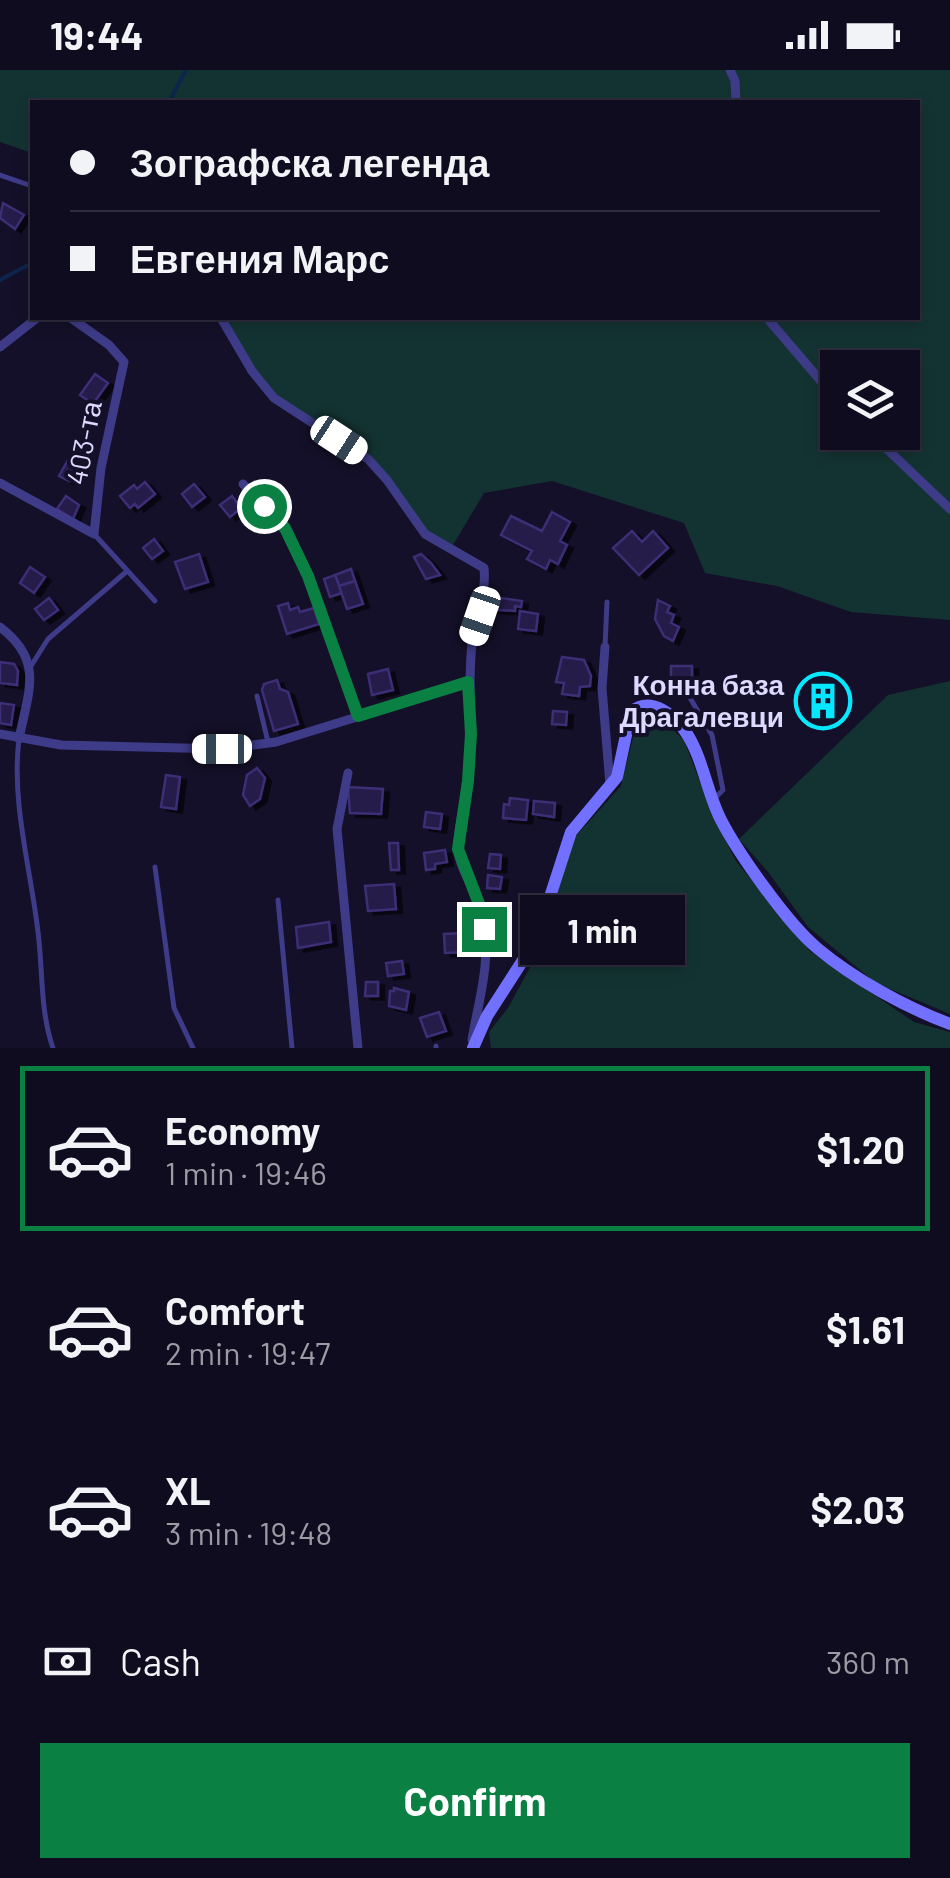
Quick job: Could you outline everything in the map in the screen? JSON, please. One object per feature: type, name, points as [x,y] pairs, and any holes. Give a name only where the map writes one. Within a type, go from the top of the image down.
[{"type":"street","points":[[730,70],[736,100]]},
{"type":"street","points":[[0,347],[35,320]]},
{"type":"street","name":"403-та","points":[[73,320],[109,345],[124,362],[101,468],[94,534]]},
{"type":"street","points":[[222,320],[252,371],[274,398],[368,459],[388,480],[424,534],[484,568],[485,588],[473,635],[468,682],[471,734],[458,849],[481,909],[486,972],[472,1048]]},
{"type":"street","points":[[769,320],[820,380]]},
{"type":"street","points":[[889,450],[950,509]]},
{"type":"street","points":[[0,483],[94,534]]},
{"type":"street","points":[[243,484],[285,528],[308,576],[358,716]]},
{"type":"street","points":[[0,627],[18,642],[30,666],[19,740]]},
{"type":"street","points":[[605,647],[602,688],[610,785]]},
{"type":"street","points":[[0,734],[19,740],[147,750],[222,749],[268,742],[468,682]]},
{"type":"street","points":[[472,1048],[536,940],[571,832],[621,769],[628,719],[637,706],[646,705],[664,710],[689,736],[712,799],[734,843],[816,947],[911,1008],[950,1024]]},
{"type":"street","points":[[348,773],[337,829],[358,1048]]},
{"type":"lane","points":[[0,175],[30,185]]},
{"type":"lane","points":[[94,534],[155,601]]},
{"type":"lane","points":[[30,666],[48,638],[126,572]]},
{"type":"lane","points":[[605,647],[607,602]]},
{"type":"lane","points":[[686,691],[712,735],[723,790],[712,799]]},
{"type":"lane","points":[[257,696],[268,742]]},
{"type":"lane","points":[[19,740],[17,777],[39,936],[45,1018],[53,1048]]},
{"type":"lane","points":[[155,867],[174,1008],[193,1048]]},
{"type":"lane","points":[[278,900],[292,1048]]},
{"type":"green space","points":[[0,70],[950,70],[950,620],[851,612],[777,586],[705,573],[684,523],[552,481],[484,493],[450,550],[425,534],[368,459],[274,398],[222,320],[920,320],[920,100],[30,100],[30,152],[0,142]]},
{"type":"green space","points":[[950,681],[950,1014],[876,983],[808,927],[739,839],[888,695]]},
{"type":"green space","points":[[647,721],[666,723],[684,740],[712,814],[736,861],[810,951],[914,1022],[950,1032],[950,1048],[491,1048],[489,1032],[508,1008],[540,949],[575,837],[621,786],[636,726]]},
{"type":"building","points":[[3,203],[24,215],[15,229],[0,218]]},
{"type":"building","points":[[95,374],[108,383],[93,404],[80,395]]},
{"type":"building","points":[[68,460],[78,465],[69,481],[59,476]]},
{"type":"building","points":[[145,482],[155,494],[138,508],[135,504],[130,508],[120,496]]},
{"type":"building","points":[[194,484],[205,497],[192,507],[182,494]]},
{"type":"building","points":[[66,496],[79,505],[73,519],[57,509]]},
{"type":"building","points":[[232,496],[241,508],[230,517],[220,505]]},
{"type":"building","points":[[552,512],[570,522],[560,541],[567,545],[558,564],[550,560],[546,569],[527,559],[532,551],[501,535],[511,516],[542,531]]},
{"type":"building","points":[[632,531],[642,542],[653,531],[668,548],[639,575],[613,548]]},
{"type":"building","points":[[154,539],[163,551],[152,559],[143,548]]},
{"type":"building","points":[[199,554],[208,582],[185,589],[175,562]]},
{"type":"building","points":[[421,554],[440,575],[426,579],[414,557]]},
{"type":"building","points":[[30,567],[45,577],[34,593],[20,583]]},
{"type":"building","points":[[351,569],[355,581],[339,586],[335,575]]},
{"type":"building","points":[[335,575],[342,593],[330,597],[324,579]]},
{"type":"building","points":[[355,581],[363,604],[347,609],[339,586]]},
{"type":"building","points":[[487,596],[522,601],[521,607],[515,606],[515,611],[486,609]]},
{"type":"building","points":[[49,598],[58,610],[44,620],[35,609]]},
{"type":"building","points":[[658,600],[670,606],[667,612],[674,615],[671,623],[679,627],[673,641],[664,636],[655,619]]},
{"type":"building","points":[[288,603],[290,610],[298,607],[300,612],[314,608],[319,624],[287,634],[278,606]]},
{"type":"building","points":[[520,611],[538,614],[536,631],[518,629]]},
{"type":"building","points":[[562,657],[584,660],[591,676],[590,686],[580,687],[579,696],[562,694],[564,683],[556,682]]},
{"type":"building","points":[[0,662],[14,664],[17,685],[0,683]]},
{"type":"building","points":[[671,666],[692,666],[692,682],[671,682]]},
{"type":"building","points":[[388,669],[393,690],[372,695],[368,674]]},
{"type":"building","points":[[277,680],[280,689],[288,692],[298,724],[274,731],[262,690],[264,684]]},
{"type":"building","name":"Конна база Драгалевци","points":[[829,692],[833,707],[817,711],[813,696]]},
{"type":"building","points":[[0,703],[14,705],[11,725],[0,723]]},
{"type":"building","points":[[553,711],[567,712],[566,725],[552,724]]},
{"type":"building","points":[[257,768],[265,778],[260,799],[250,806],[243,795],[247,775]]},
{"type":"building","points":[[166,775],[180,777],[176,809],[161,807]]},
{"type":"building","points":[[348,787],[383,789],[381,814],[350,813]]},
{"type":"building","points":[[510,798],[528,800],[526,820],[503,818],[504,804],[509,805]]},
{"type":"building","points":[[534,801],[555,803],[554,817],[533,814]]},
{"type":"building","points":[[426,812],[442,814],[440,829],[424,827]]},
{"type":"building","points":[[389,843],[398,843],[399,870],[391,870]]},
{"type":"building","points":[[445,850],[447,862],[426,870],[424,853]]},
{"type":"building","points":[[490,854],[501,855],[500,869],[488,868]]},
{"type":"building","points":[[488,875],[502,877],[500,889],[487,888]]},
{"type":"building","points":[[394,884],[396,909],[368,911],[365,886]]},
{"type":"building","points":[[329,922],[331,942],[298,948],[296,927]]},
{"type":"building","points":[[466,933],[467,952],[445,953],[444,934]]},
{"type":"building","points":[[402,961],[404,974],[388,976],[386,963]]},
{"type":"building","points":[[366,982],[378,982],[378,996],[365,996]]},
{"type":"building","points":[[394,988],[409,992],[406,1010],[389,1006],[390,991]]},
{"type":"building","points":[[439,1012],[446,1031],[427,1037],[420,1018]]},
{"type":"waterway","points":[[170,100],[186,70]]},
{"type":"waterway","points":[[0,280],[30,264]]},
{"type":"place","name":"Конна база Драгалевци","points":[[823,701]]},
{"type":"route","points":[[264,506],[285,528],[308,576],[358,716],[468,682],[471,734],[458,849],[481,909],[484,929]]}]
